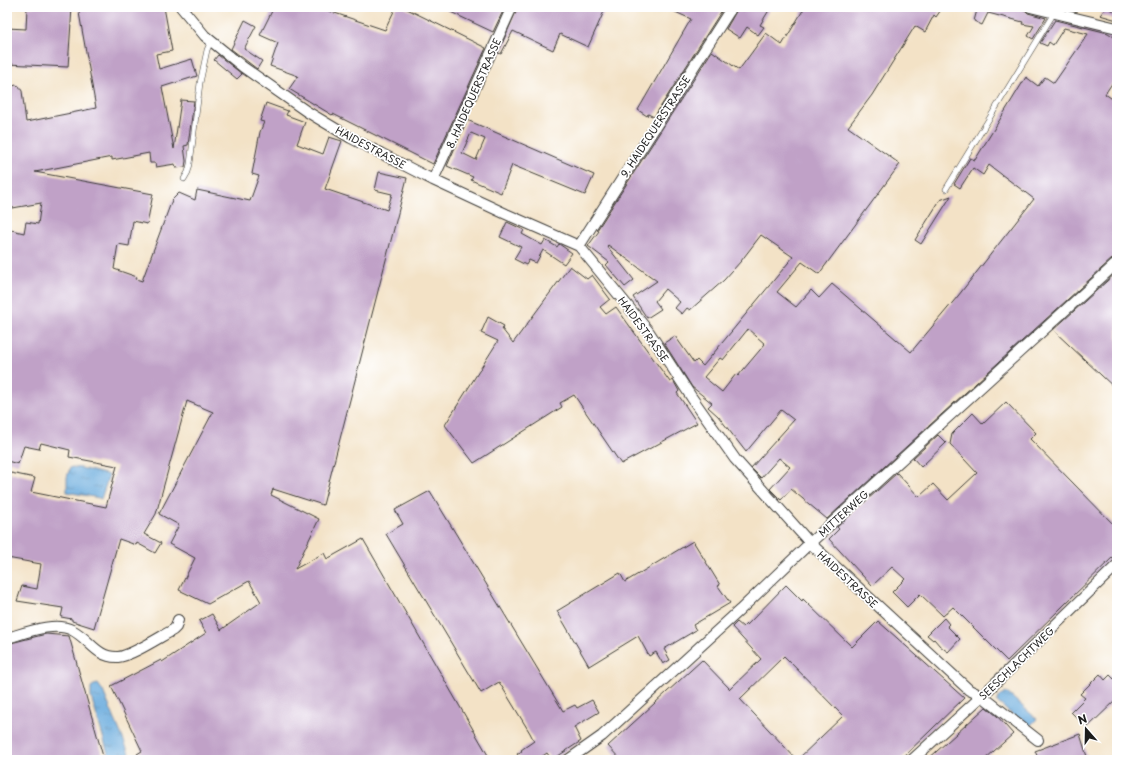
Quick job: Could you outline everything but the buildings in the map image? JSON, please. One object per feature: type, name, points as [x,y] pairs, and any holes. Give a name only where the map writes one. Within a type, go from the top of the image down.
[{"type":"street","name":"HAIDESTRASSE","points":[[181,7],[211,41],[243,67],[306,111],[351,138],[433,180],[579,246],[649,332],[692,398],[735,459],[810,543],[969,690],[982,696],[1038,740]]},
{"type":"street","name":"8. HAIDEQUERSTRASSE","points":[[433,180],[512,7]]},
{"type":"street","name":"9. HAIDEQUERSTRASSE","points":[[579,246],[732,7]]},
{"type":"street","points":[[1030,7],[1117,28]]},
{"type":"street","name":"MITTERWEG","points":[[568,760],[602,736],[740,610],[810,543],[1117,263]]},
{"type":"street","name":"SEESCHLACHTWEG","points":[[912,760],[982,696],[1117,565]]},
{"type":"street","points":[[7,638],[45,627],[72,629],[83,637],[96,651],[105,655],[120,657],[131,653],[173,630],[176,627],[178,620]]},
{"type":"lane","points":[[946,189],[1054,13]]},
{"type":"lane","points":[[184,179],[190,164],[200,83],[207,50],[211,41]]},
{"type":"water","points":[[72,467],[109,475],[101,499],[67,492],[67,477],[70,468]]},
{"type":"water","points":[[98,684],[103,691],[132,760],[110,760],[91,697],[91,687]]},
{"type":"water","points":[[1006,692],[1037,719],[1028,728],[997,702],[999,696]]}]
